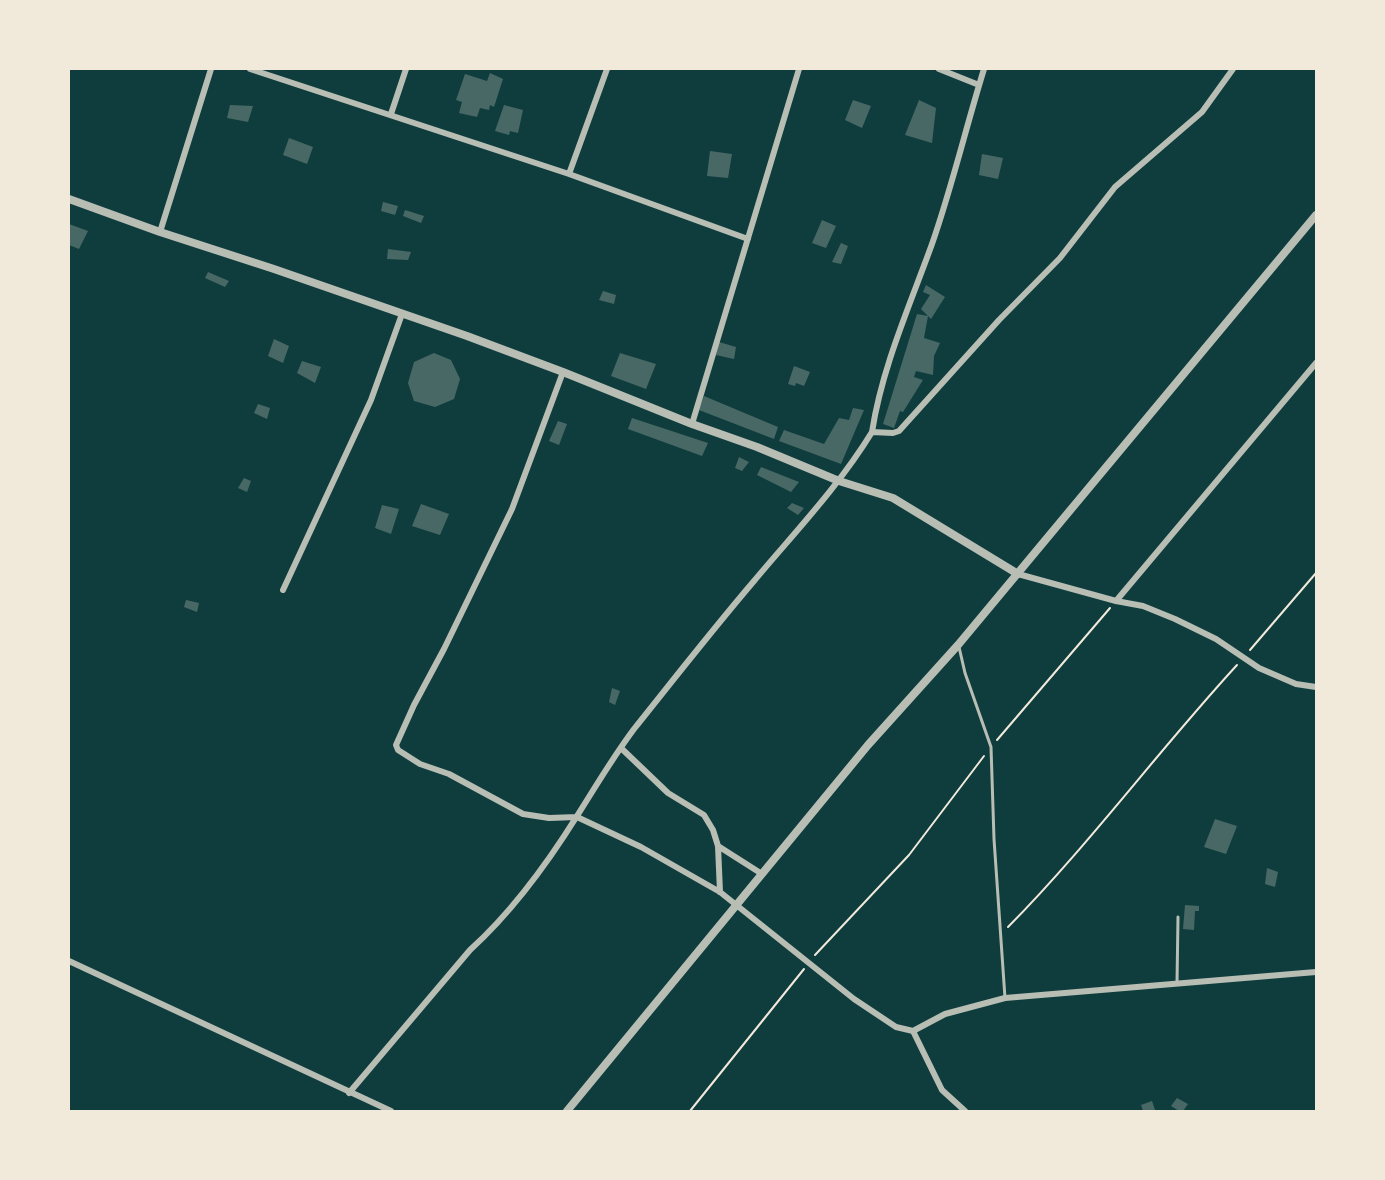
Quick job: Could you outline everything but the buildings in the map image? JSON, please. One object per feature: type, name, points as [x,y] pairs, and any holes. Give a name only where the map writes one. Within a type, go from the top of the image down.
[{"type":"street","points":[[160,232],[211,69]]},
{"type":"street","points":[[250,69],[569,174],[748,239]]},
{"type":"street","points":[[391,114],[406,69]]},
{"type":"street","points":[[569,174],[607,69]]},
{"type":"street","points":[[692,424],[799,69]]},
{"type":"street","points":[[939,69],[979,85]]},
{"type":"street","points":[[349,1093],[470,950],[493,930],[516,903],[621,748],[753,582],[839,481],[872,432],[881,391],[962,150],[984,69]]},
{"type":"street","points":[[872,432],[899,431],[999,320],[1060,258],[1115,187],[1202,112],[1233,69]]},
{"type":"street","points":[[69,199],[467,336],[757,447],[839,481],[893,498],[1018,574],[1116,601],[1143,606],[1216,639],[1243,658],[1276,676],[1296,684],[1316,687]]},
{"type":"street","points":[[567,1111],[868,745],[958,645],[1316,215]]},
{"type":"street","points":[[284,590],[366,410],[402,314]]},
{"type":"street","points":[[1116,601],[1316,363]]},
{"type":"street","points":[[563,372],[512,509],[414,705],[396,745],[398,750],[449,774],[523,814],[549,818],[576,817],[641,847],[720,892],[854,999],[896,1026],[913,1031],[945,1014],[1005,998],[1316,972]]},
{"type":"street","points":[[621,748],[668,792],[704,815],[713,830],[718,846],[720,892]]},
{"type":"street","points":[[718,846],[762,874]]},
{"type":"street","points":[[69,961],[391,1111]]},
{"type":"street","points":[[913,1031],[942,1090],[965,1111]]},
{"type":"lane","points":[[958,645],[965,673],[991,747],[994,839],[1005,998]]},
{"type":"lane","points":[[1177,983],[1178,917]]},
{"type":"path","points":[[1001,934],[1061,869],[1188,718],[1316,573]]},
{"type":"path","points":[[690,1111],[809,962],[909,855],[991,747],[1116,601]]}]
